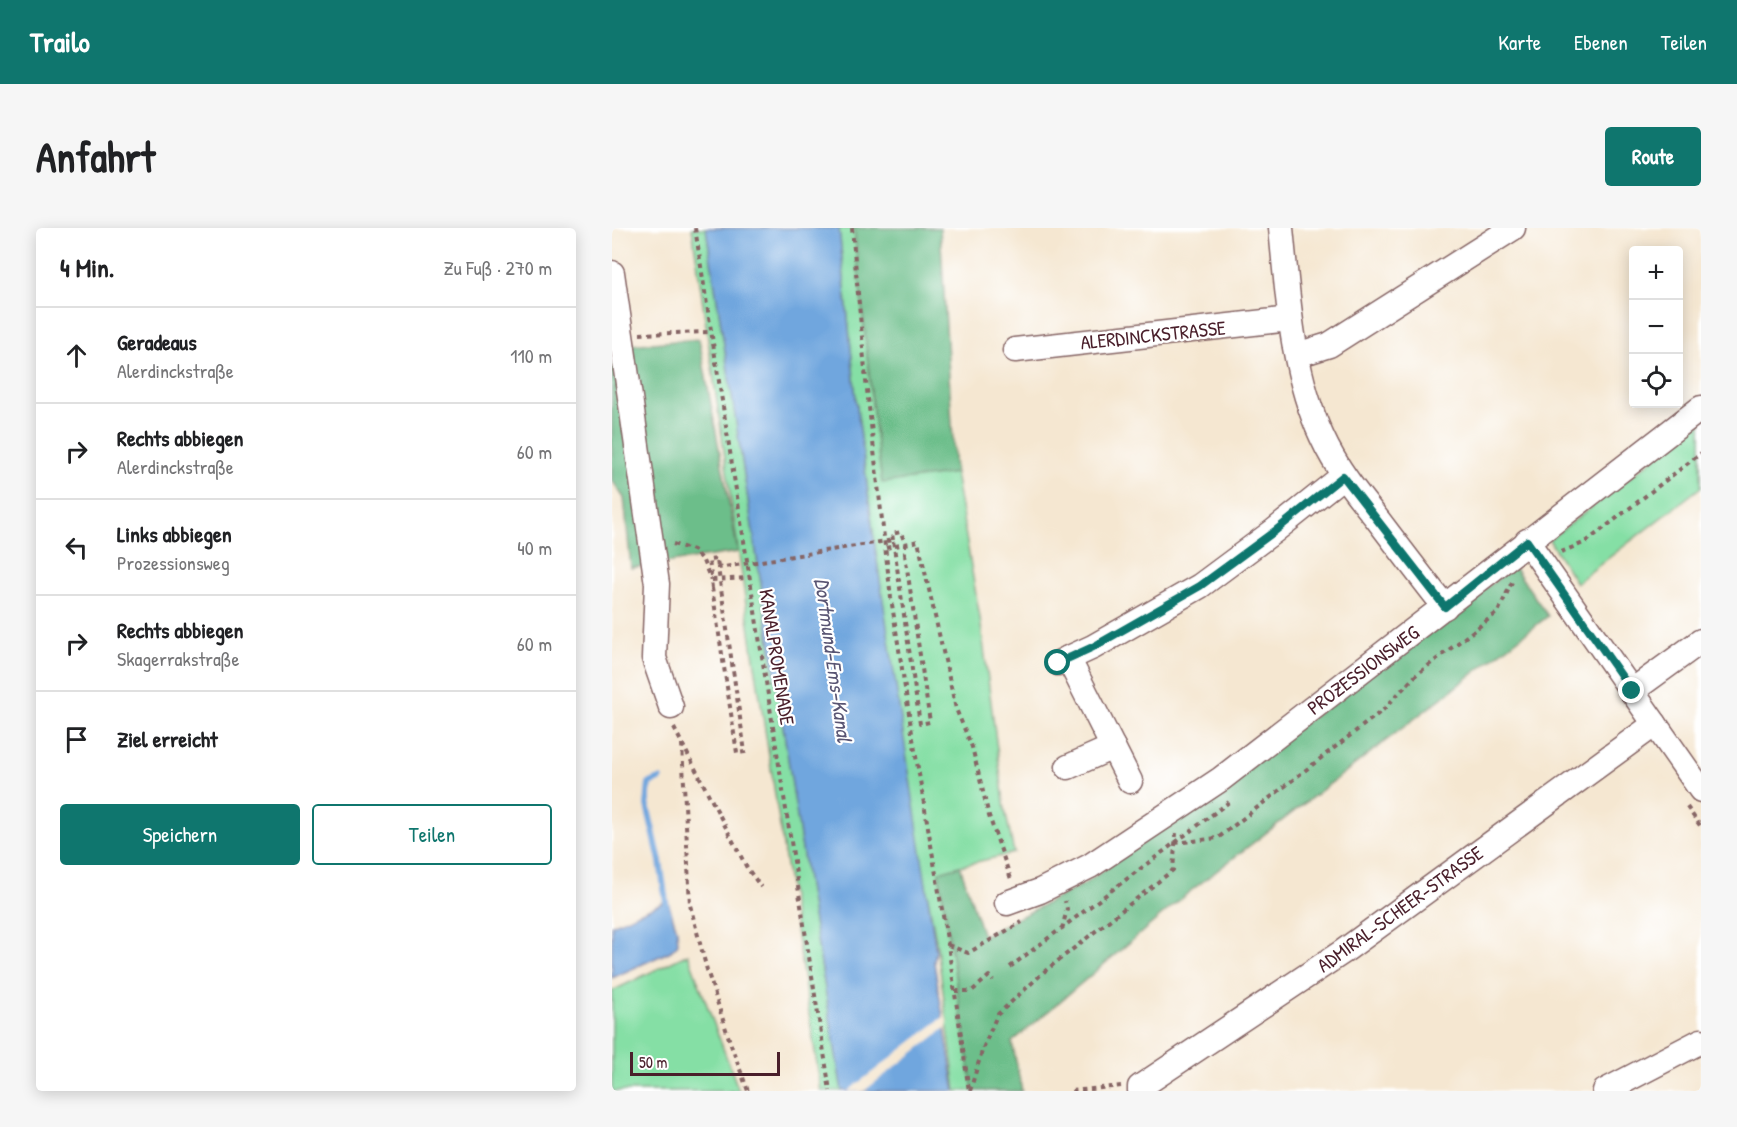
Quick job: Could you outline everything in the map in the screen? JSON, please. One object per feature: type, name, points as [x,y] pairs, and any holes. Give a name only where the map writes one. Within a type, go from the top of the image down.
[{"type":"street","points":[[1281,228],[1290,319],[1297,355],[1307,401],[1322,438],[1343,476],[1445,607]]},
{"type":"street","points":[[1297,355],[1329,345],[1513,228]]},
{"type":"street","points":[[612,273],[657,584],[654,658],[671,707]]},
{"type":"street","name":"ALERDINCKSTRASSE","points":[[1016,350],[1290,319]]},
{"type":"street","name":"PROZESSIONSWEG","points":[[1007,903],[1090,866],[1221,779],[1445,607],[1534,550],[1701,408]]},
{"type":"street","points":[[1130,781],[1063,661],[1093,647],[1200,586],[1275,531],[1343,476]]},
{"type":"street","points":[[1534,550],[1701,790]]},
{"type":"street","points":[[1632,691],[1701,641]]},
{"type":"street","name":"ADMIRAL-SCHEER-STRASSE","points":[[1140,1089],[1344,951],[1655,724]]},
{"type":"street","points":[[1068,767],[1113,747]]},
{"type":"street","points":[[1605,1091],[1701,1041]]},
{"type":"path","name":"KANALPROMENADE","points":[[695,228],[830,1091]]},
{"type":"path","points":[[852,228],[866,381],[891,598],[969,1091]]},
{"type":"path","points":[[621,334],[711,332]]},
{"type":"path","points":[[1534,550],[1586,542],[1701,453]]},
{"type":"path","points":[[901,532],[905,544],[930,722],[920,724],[892,540],[892,534],[901,532]]},
{"type":"path","points":[[718,568],[892,540]]},
{"type":"path","points":[[886,548],[918,541],[956,709],[972,747],[989,816],[1014,887],[1030,894]]},
{"type":"path","points":[[650,542],[672,543],[693,550],[703,561],[711,580]]},
{"type":"path","points":[[717,558],[718,568],[745,752],[737,753],[709,560],[717,558]]},
{"type":"path","points":[[711,580],[749,578]]},
{"type":"path","points":[[969,1091],[997,1015],[1045,970],[1173,870],[1175,844],[1218,838],[1383,710],[1416,675],[1498,612],[1512,582]]},
{"type":"path","points":[[748,1091],[707,970],[690,905],[682,744],[747,868],[761,887]]},
{"type":"path","points":[[1010,967],[1062,929],[1067,909],[1065,898]]},
{"type":"path","points":[[955,991],[972,991],[989,976],[993,981]]},
{"type":"path","points":[[1072,1091],[1117,1086],[1140,1089]]},
{"type":"green space","points":[[692,228],[706,228],[802,849],[842,1091],[821,1091],[752,646]]},
{"type":"green space","points":[[839,228],[854,228],[882,482],[955,473],[980,618],[1005,810],[1014,853],[939,873],[973,1091],[956,1091],[937,946],[918,843],[875,547],[856,399]]},
{"type":"green space","points":[[854,228],[940,228],[955,473],[882,483]]},
{"type":"green space","points":[[612,328],[628,345],[699,339],[738,552],[631,568],[624,498],[612,480]]},
{"type":"green space","points":[[1701,422],[1701,487],[1576,583],[1549,540]]},
{"type":"green space","points":[[1514,567],[1548,616],[1188,893],[1012,1042],[1022,1091],[973,1091],[939,872],[960,866],[983,936],[1084,884]]},
{"type":"green space","points":[[688,954],[739,1091],[612,1091],[612,991]]},
{"type":"water","name":"Dortmund-Ems-Kanal","points":[[706,228],[839,228],[856,399],[875,547],[936,951],[934,962],[955,1091],[842,1091],[802,849]]},
{"type":"water","points":[[666,901],[677,930],[678,944],[671,951],[612,978],[612,925]]},
{"type":"pier","points":[[946,1015],[948,1026],[864,1091],[848,1091]]},
{"type":"waterway","points":[[660,779],[649,783],[647,805],[660,861],[667,909]]},
{"type":"route","points":[[1058,663],[1093,647],[1200,586],[1275,531],[1343,476],[1445,607],[1527,541],[1632,691]]}]
